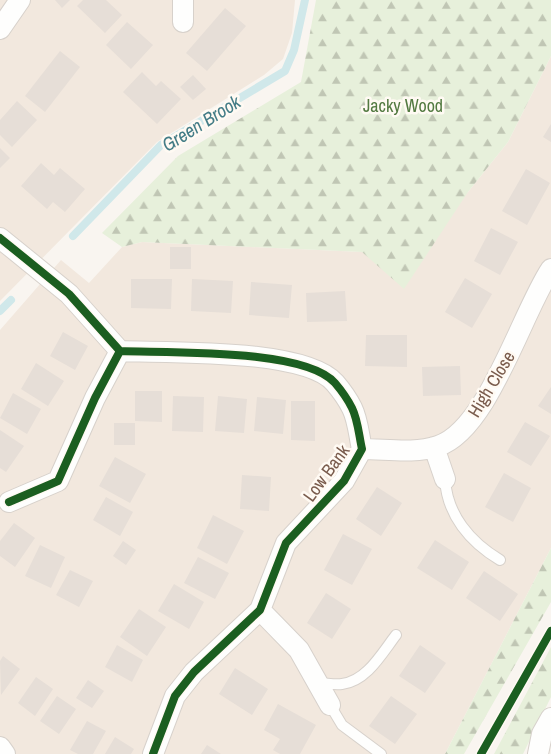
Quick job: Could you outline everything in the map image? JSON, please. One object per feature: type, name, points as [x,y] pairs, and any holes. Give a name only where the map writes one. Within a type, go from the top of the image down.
[{"type":"street","points":[[0,29],[20,0]]},
{"type":"street","points":[[182,22],[183,0]]},
{"type":"street","points":[[0,238],[69,294],[120,352],[96,398],[58,481],[9,502]]},
{"type":"street","name":"High Close","points":[[362,449],[421,450],[440,446],[458,434],[480,408],[511,351],[541,284],[551,269]]},
{"type":"street","name":"Low Bank","points":[[120,352],[226,354],[280,360],[311,368],[334,382],[352,409],[362,449],[344,480],[286,543],[260,610],[194,672],[175,696],[152,754]]},
{"type":"street","points":[[434,447],[445,479]]},
{"type":"street","points":[[260,610],[299,650],[330,705]]},
{"type":"street","points":[[538,754],[542,734],[551,718]]},
{"type":"street","points":[[0,747],[5,754]]},
{"type":"lane","points":[[445,479],[448,499],[461,526],[473,541],[500,560]]},
{"type":"lane","points":[[318,683],[342,684],[358,679],[368,670],[396,635]]},
{"type":"lane","points":[[330,705],[342,726],[380,754]]},
{"type":"shaded area","points":[[0,0],[295,0],[292,33],[283,59],[264,75],[157,142],[0,301]]},
{"type":"shaded area","points":[[551,56],[551,548],[445,754],[0,754],[0,330],[61,260],[89,283],[122,247],[142,242],[362,252],[468,192],[508,142]]},
{"type":"green space","name":"Jacky Wood","points":[[316,0],[551,0],[551,56],[508,142],[468,192],[404,289],[362,252],[142,242],[122,247],[102,233],[178,156],[301,82]]},
{"type":"green space","points":[[551,548],[551,602],[464,754],[445,754]]},
{"type":"green space","points":[[551,647],[551,697],[523,754],[494,754]]},
{"type":"building","points":[[55,0],[70,0],[62,8]]},
{"type":"building","points":[[83,0],[106,0],[122,15],[105,33],[77,6]]},
{"type":"building","points":[[225,8],[246,26],[207,71],[186,53]]},
{"type":"building","points":[[127,22],[153,45],[131,69],[106,45]]},
{"type":"building","points":[[60,51],[80,67],[45,112],[25,96]]},
{"type":"building","points":[[142,72],[156,86],[161,81],[181,99],[157,124],[123,92]]},
{"type":"building","points":[[193,75],[206,89],[193,100],[180,87]]},
{"type":"building","points":[[17,101],[37,120],[12,147],[0,135],[0,120]]},
{"type":"building","points":[[551,124],[551,142],[543,137]]},
{"type":"building","points":[[0,148],[10,158],[0,168]]},
{"type":"building","points":[[41,163],[54,175],[60,168],[85,189],[65,212],[53,202],[47,209],[21,186]]},
{"type":"building","points":[[526,169],[550,183],[527,225],[502,211]]},
{"type":"building","points":[[491,228],[518,242],[500,275],[474,261]]},
{"type":"building","points":[[170,247],[191,247],[191,269],[170,269]]},
{"type":"building","points":[[465,278],[492,294],[472,328],[445,312]]},
{"type":"building","points":[[131,279],[172,279],[171,309],[131,308]]},
{"type":"building","points":[[192,279],[233,281],[231,313],[191,311]]},
{"type":"building","points":[[251,282],[292,285],[289,318],[249,315]]},
{"type":"building","points":[[345,291],[347,321],[307,322],[306,293]]},
{"type":"building","points":[[63,332],[88,346],[75,370],[50,356]]},
{"type":"building","points":[[366,335],[407,335],[407,367],[365,366]]},
{"type":"building","points":[[36,363],[64,381],[48,406],[21,389]]},
{"type":"building","points":[[460,366],[461,395],[423,396],[422,367]]},
{"type":"building","points":[[551,387],[551,414],[538,406]]},
{"type":"building","points":[[135,391],[162,391],[162,422],[135,421]]},
{"type":"building","points":[[13,393],[41,409],[27,434],[0,418]]},
{"type":"building","points":[[173,396],[204,397],[203,432],[172,431]]},
{"type":"building","points":[[218,396],[247,399],[244,433],[215,431]]},
{"type":"building","points":[[257,397],[286,400],[283,434],[254,431]]},
{"type":"building","points":[[291,401],[315,401],[315,441],[291,440]]},
{"type":"building","points":[[525,422],[550,436],[531,466],[507,452]]},
{"type":"building","points":[[114,423],[135,423],[135,445],[114,445]]},
{"type":"building","points":[[0,430],[24,446],[6,472],[0,468]]},
{"type":"building","points":[[115,457],[146,474],[130,503],[99,486]]},
{"type":"building","points":[[504,473],[531,488],[513,522],[485,507]]},
{"type":"building","points":[[242,475],[271,477],[269,511],[240,509]]},
{"type":"building","points":[[377,487],[402,503],[381,536],[356,519]]},
{"type":"building","points":[[106,497],[133,512],[120,536],[93,520]]},
{"type":"building","points":[[213,515],[244,531],[227,564],[197,548]]},
{"type":"building","points":[[14,523],[35,538],[15,567],[0,556],[0,541]]},
{"type":"building","points":[[343,534],[372,549],[352,585],[324,570]]},
{"type":"building","points":[[435,540],[469,562],[452,590],[417,568]]},
{"type":"building","points":[[123,541],[136,550],[126,565],[113,556]]},
{"type":"building","points":[[40,545],[65,557],[51,588],[25,576]]},
{"type":"building","points":[[198,557],[229,573],[215,599],[184,583]]},
{"type":"building","points":[[70,570],[93,581],[79,607],[56,595]]},
{"type":"building","points":[[484,571],[518,594],[500,621],[466,598]]},
{"type":"building","points":[[174,584],[204,602],[189,629],[158,611]]},
{"type":"building","points":[[326,593],[351,609],[332,639],[307,623]]},
{"type":"building","points":[[139,609],[166,627],[147,656],[120,637]]},
{"type":"building","points":[[117,645],[143,660],[132,682],[105,667]]},
{"type":"building","points":[[420,645],[446,663],[425,693],[399,676]]},
{"type":"building","points":[[3,656],[20,669],[1,695],[0,661]]},
{"type":"building","points":[[235,668],[268,689],[252,715],[219,694]]},
{"type":"building","points":[[36,677],[53,689],[35,716],[18,703]]},
{"type":"building","points":[[88,680],[104,691],[92,708],[76,698]]},
{"type":"building","points":[[57,696],[76,709],[59,734],[40,721]]},
{"type":"building","points":[[391,696],[417,714],[395,744],[369,726]]},
{"type":"building","points":[[278,704],[316,725],[300,754],[280,754],[273,750],[280,739],[264,730]]},
{"type":"building","points":[[87,721],[106,731],[93,754],[78,754],[70,750]]},
{"type":"building","points":[[115,737],[134,749],[131,754],[105,754]]},
{"type":"building","points":[[207,745],[221,754],[201,754]]},
{"type":"waterway","name":"Green Brook","points":[[73,236],[161,145],[285,71],[294,50],[305,0]]},
{"type":"waterway","name":"Green Brook","points":[[0,311],[11,300]]},
{"type":"cycle path","points":[[0,238],[69,294],[120,351],[95,398],[58,481],[9,502]]},
{"type":"cycle path","points":[[120,351],[200,353],[266,358],[295,364],[319,372],[335,383],[350,405],[356,418],[362,449],[344,481],[286,543],[260,610],[194,672],[175,696],[153,754]]},
{"type":"cycle path","points":[[481,754],[551,631]]}]
